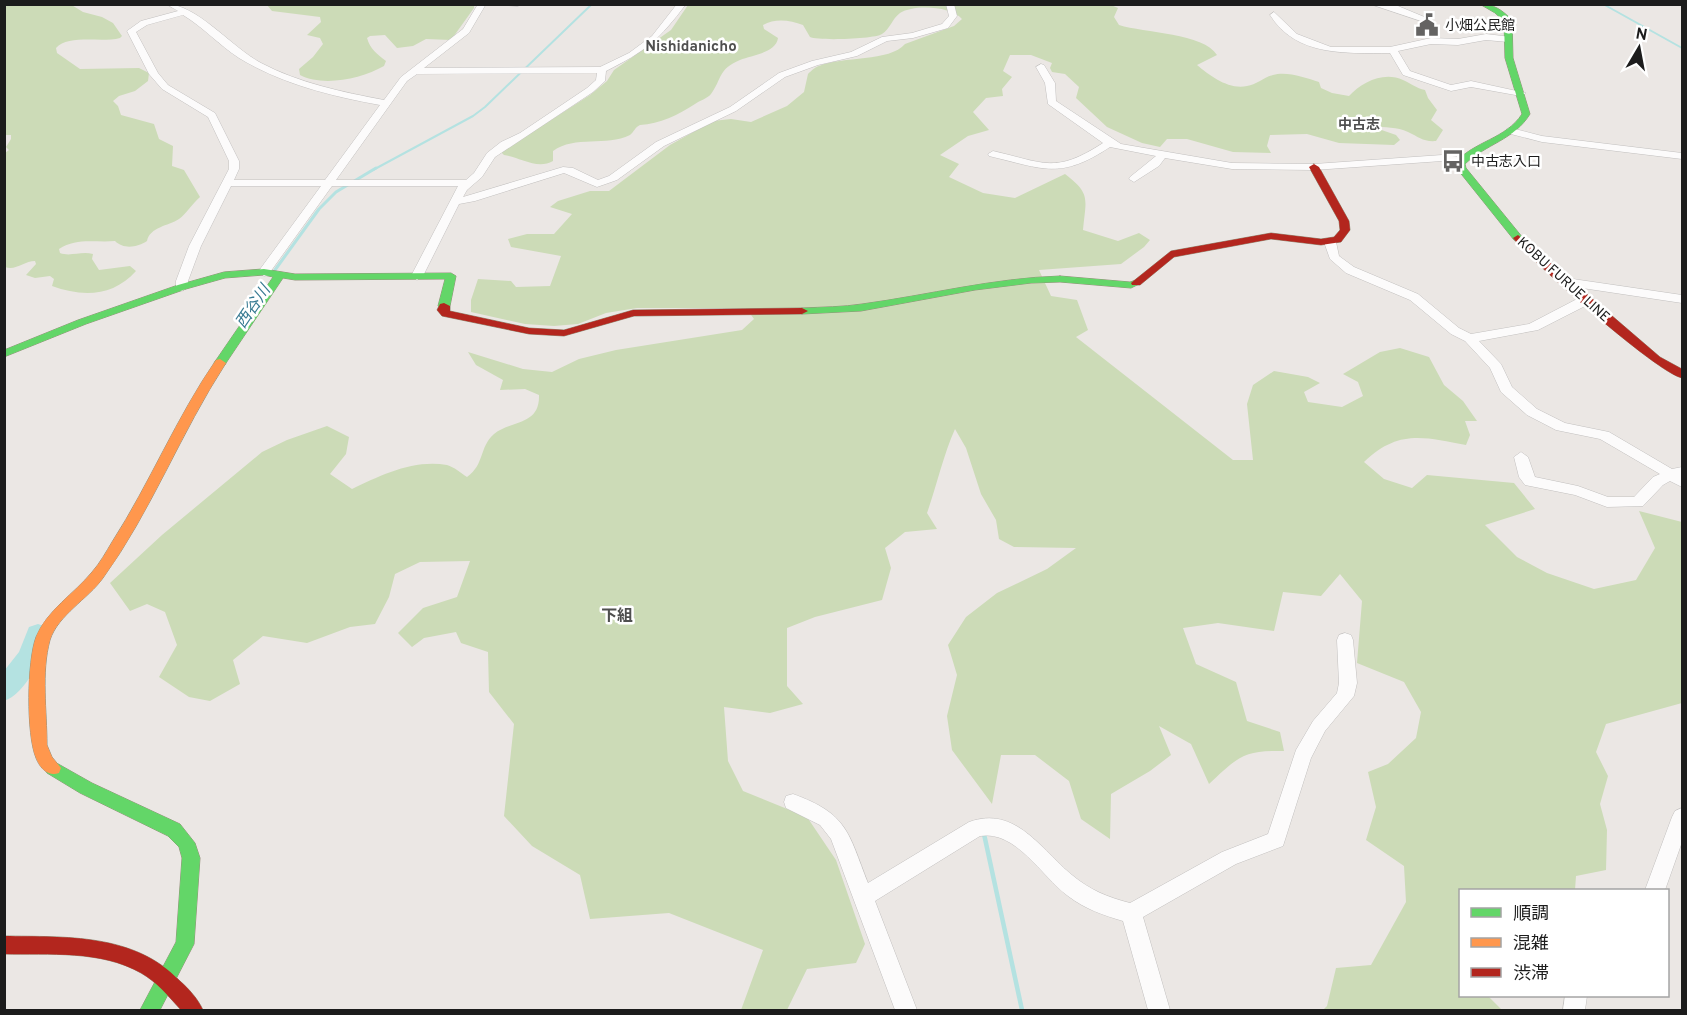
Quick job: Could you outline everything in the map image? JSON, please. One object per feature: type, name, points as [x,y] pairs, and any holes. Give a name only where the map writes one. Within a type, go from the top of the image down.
[{"type":"street","points":[[170,4],[187,11],[241,55],[268,69],[312,86],[386,103]]},
{"type":"street","points":[[264,272],[386,103],[413,71],[466,31],[482,4]]},
{"type":"street","points":[[494,4],[519,4]]},
{"type":"street","points":[[413,71],[602,70],[632,55],[655,38],[682,4]]},
{"type":"street","points":[[456,201],[471,199],[563,170],[569,170],[592,183],[603,183],[623,173],[670,139],[743,103],[782,75],[815,63],[855,54],[885,39],[919,34],[945,26],[953,16],[950,4]]},
{"type":"street","points":[[1374,4],[1428,17],[1444,40]]},
{"type":"street","points":[[1041,67],[1050,83],[1051,102],[1108,143],[1246,167],[1314,166],[1442,158],[1462,160],[1511,131],[1525,120],[1526,114],[1509,58],[1508,23],[1505,17],[1483,4]]},
{"type":"street","points":[[182,287],[182,281],[195,246],[234,170],[234,161],[212,115],[165,87],[154,75],[131,31],[144,23],[187,11]]},
{"type":"street","points":[[1274,15],[1281,26],[1294,36],[1326,50],[1393,50],[1419,42],[1464,41],[1486,37],[1508,39]]},
{"type":"street","points":[[1393,50],[1406,73],[1446,87],[1453,88],[1471,84],[1521,93]]},
{"type":"street","points":[[417,276],[467,183],[478,175],[491,155],[595,86],[600,81],[602,70]]},
{"type":"street","points":[[1511,131],[1542,139],[1683,156]]},
{"type":"street","points":[[993,154],[1047,167],[1064,167],[1075,164],[1108,143]]},
{"type":"street","points":[[1134,179],[1155,164],[1163,154]]},
{"type":"street","name":"KOBU FURUE LINE","points":[[1462,160],[1461,168],[1464,174],[1516,236],[1656,359],[1683,374]]},
{"type":"street","points":[[4,354],[82,322],[182,287],[224,275],[264,272],[279,276],[451,276],[443,310],[446,314],[529,331],[564,333],[633,313],[785,312],[861,308],[975,287],[1031,280],[1060,279],[1131,285],[1141,282],[1161,258],[1171,254],[1271,236],[1330,242],[1341,237],[1345,230],[1344,221],[1314,166]]},
{"type":"street","points":[[228,183],[467,183]]},
{"type":"street","points":[[1330,242],[1334,257],[1350,270],[1414,297],[1455,331],[1468,338],[1496,367],[1506,389],[1532,412],[1561,427],[1604,435],[1679,475]]},
{"type":"street","points":[[150,1011],[164,980],[185,944],[191,858],[186,843],[174,831],[86,788],[58,772],[45,761],[39,745],[38,662],[49,625],[97,576],[119,543],[198,396],[279,276]]},
{"type":"street","points":[[1566,282],[1683,298]]},
{"type":"street","points":[[1468,338],[1532,328],[1554,318],[1575,303],[1587,300]]},
{"type":"street","points":[[1521,457],[1526,477],[1530,481],[1578,491],[1607,502],[1638,502],[1650,487],[1679,475]]},
{"type":"street","points":[[864,896],[976,828],[987,825],[999,826],[1029,844],[1047,866],[1088,899],[1131,913],[1219,863],[1276,840],[1302,756],[1319,726],[1345,696],[1348,683],[1345,640]]},
{"type":"street","points":[[793,802],[827,819],[839,834],[906,1011]]},
{"type":"street","points":[[1656,889],[1683,817]]},
{"type":"street","points":[[1131,913],[1160,1011]]},
{"type":"street","points":[[4,945],[76,946],[118,954],[147,966],[178,992],[193,1011]]},
{"type":"green space","points":[[70,4],[83,12],[102,17],[113,23],[122,36],[120,38],[69,41],[56,48],[57,53],[80,69],[139,68],[149,73],[148,81],[135,91],[119,96],[113,101],[118,106],[121,115],[154,124],[159,139],[173,146],[172,166],[184,170],[200,197],[179,219],[156,230],[147,241],[139,245],[127,247],[115,241],[86,241],[66,245],[59,249],[60,253],[64,254],[93,254],[92,259],[99,270],[130,266],[136,271],[127,280],[107,290],[86,293],[52,286],[54,279],[50,276],[35,278],[26,275],[36,264],[35,261],[13,268],[5,267],[5,153],[9,150],[6,147],[11,135],[5,135],[5,5]]},
{"type":"green space","points":[[474,4],[474,8],[451,40],[426,39],[413,46],[397,48],[385,35],[370,36],[367,38],[368,42],[374,51],[386,61],[384,66],[364,75],[331,81],[309,79],[300,75],[299,69],[323,44],[320,38],[307,35],[321,22],[320,17],[272,11],[267,5]]},
{"type":"green space","points":[[688,5],[1111,5],[1118,8],[1114,17],[1119,25],[1187,38],[1210,48],[1217,55],[1197,65],[1214,78],[1233,86],[1250,85],[1270,76],[1284,74],[1319,82],[1321,88],[1349,96],[1360,86],[1381,77],[1403,80],[1425,90],[1437,110],[1431,120],[1443,130],[1436,141],[1424,140],[1400,129],[1373,127],[1396,135],[1400,140],[1394,145],[1339,143],[1307,134],[1270,135],[1267,146],[1271,153],[1233,152],[1187,139],[1167,139],[1160,147],[1142,143],[1107,127],[1076,98],[1079,87],[1065,74],[1052,72],[1050,68],[1052,63],[1031,55],[1010,55],[1003,71],[1012,77],[1002,89],[1003,96],[986,98],[973,112],[989,130],[968,136],[940,155],[959,164],[949,177],[983,193],[1015,198],[1065,174],[1079,187],[1085,198],[1083,230],[1118,241],[1139,233],[1150,240],[1121,264],[1039,270],[1051,296],[1077,300],[1088,330],[1076,337],[1233,460],[1253,460],[1247,404],[1253,385],[1274,371],[1308,377],[1320,383],[1304,392],[1308,402],[1342,407],[1363,396],[1358,382],[1343,374],[1380,352],[1400,348],[1429,357],[1444,385],[1463,401],[1477,421],[1465,421],[1470,435],[1466,445],[1412,438],[1388,444],[1376,451],[1364,462],[1384,479],[1412,488],[1427,475],[1514,483],[1535,509],[1485,525],[1517,557],[1547,573],[1594,589],[1636,580],[1655,548],[1639,511],[1682,522],[1682,703],[1606,724],[1596,752],[1608,776],[1600,804],[1607,830],[1606,870],[1576,876],[1575,889],[1459,889],[1459,997],[1489,997],[1502,1010],[1323,1010],[1327,1006],[1336,968],[1371,965],[1406,902],[1404,866],[1366,840],[1376,807],[1368,772],[1388,764],[1416,738],[1421,712],[1404,682],[1357,663],[1362,601],[1340,574],[1321,596],[1283,592],[1274,631],[1218,623],[1183,628],[1196,664],[1236,682],[1247,721],[1280,732],[1284,751],[1259,752],[1242,757],[1209,784],[1191,744],[1159,726],[1171,755],[1150,771],[1111,794],[1110,839],[1081,819],[1069,781],[1035,755],[1001,755],[992,804],[952,750],[947,716],[957,675],[948,645],[966,617],[997,593],[1047,569],[1076,548],[1014,547],[999,539],[996,520],[981,494],[966,448],[955,429],[927,513],[937,529],[905,532],[885,548],[891,568],[882,600],[815,617],[787,628],[787,686],[803,704],[770,713],[724,707],[728,761],[743,791],[807,817],[836,860],[865,944],[856,963],[807,969],[787,1010],[741,1010],[763,950],[669,913],[590,919],[580,875],[532,846],[504,816],[514,724],[489,692],[488,652],[461,643],[456,632],[424,638],[412,647],[398,633],[423,608],[457,597],[470,561],[420,562],[395,574],[389,597],[375,624],[350,627],[307,643],[263,636],[233,660],[240,684],[210,701],[189,697],[159,677],[177,645],[165,612],[147,604],[130,611],[110,583],[162,535],[262,452],[287,440],[327,426],[349,437],[346,454],[330,474],[352,489],[386,474],[422,464],[447,465],[467,477],[477,467],[489,439],[501,430],[530,417],[538,405],[539,395],[525,389],[500,390],[503,380],[476,365],[468,352],[523,369],[552,372],[579,359],[616,350],[742,330],[754,319],[746,308],[637,308],[606,313],[578,324],[554,326],[525,324],[471,312],[471,300],[478,279],[511,281],[516,287],[550,286],[561,256],[511,247],[508,239],[527,234],[554,234],[572,214],[550,207],[558,201],[590,191],[609,191],[670,145],[713,121],[731,119],[751,122],[787,106],[804,92],[808,74],[813,69],[829,63],[888,54],[905,44],[954,26],[962,19],[950,11],[914,8],[900,13],[882,34],[877,36],[834,39],[810,37],[803,25],[798,23],[783,20],[772,21],[763,25],[764,29],[778,38],[773,47],[763,53],[733,63],[721,75],[709,96],[675,115],[655,123],[640,125],[630,135],[621,138],[562,146],[553,151],[553,161],[547,163],[528,162],[501,152],[590,95],[607,81],[614,70],[671,30]]},
{"type":"waterway","name":"西谷川","points":[[373,170],[473,116],[485,107],[592,4]]},
{"type":"waterway","points":[[1603,4],[1682,48]]},
{"type":"waterway","name":"西谷川","points":[[275,270],[319,209],[336,192],[376,168]]},
{"type":"waterway","name":"西谷川","points":[[4,691],[30,656],[38,634]]},
{"type":"waterway","points":[[984,834],[1022,1010]]},
{"type":"traffic: fast","points":[[1483,4],[1498,11],[1508,20],[1509,58],[1526,114],[1513,130],[1476,150],[1460,163],[1461,168],[1518,238]]},
{"type":"traffic: fast","points":[[4,354],[82,322],[182,287],[224,275],[264,272],[295,277],[451,276],[444,306]]},
{"type":"traffic: fast","points":[[220,363],[279,276]]},
{"type":"traffic: fast","points":[[802,311],[861,308],[975,287],[1031,280],[1060,279],[1131,285],[1136,283]]},
{"type":"traffic: fast","points":[[53,768],[86,788],[174,830],[186,843],[191,858],[185,944],[150,1010]]},
{"type":"traffic: slow","points":[[53,768],[45,761],[39,745],[38,662],[43,639],[49,625],[97,576],[119,543],[198,396],[220,363]]},
{"type":"traffic: jam","points":[[1136,283],[1171,254],[1271,236],[1321,242],[1337,240],[1345,230],[1344,221],[1314,167]]},
{"type":"traffic: jam","points":[[1518,238],[1537,258],[1656,359],[1682,374]]},
{"type":"traffic: jam","points":[[444,306],[443,310],[446,314],[529,331],[564,333],[633,313],[802,311]]},
{"type":"traffic: jam","points":[[4,945],[76,947],[112,952],[146,965],[159,974],[193,1010]]},
{"type":"place","name":"小畑公民館","points":[[1427,25]]},
{"type":"place","name":"中古志入口","points":[[1453,161]]},
{"type":"district","name":"Nishidanicho","points":[[691,46]]},
{"type":"district","name":"中古志","points":[[1359,124]]},
{"type":"district","name":"下組","points":[[617,615]]}]
